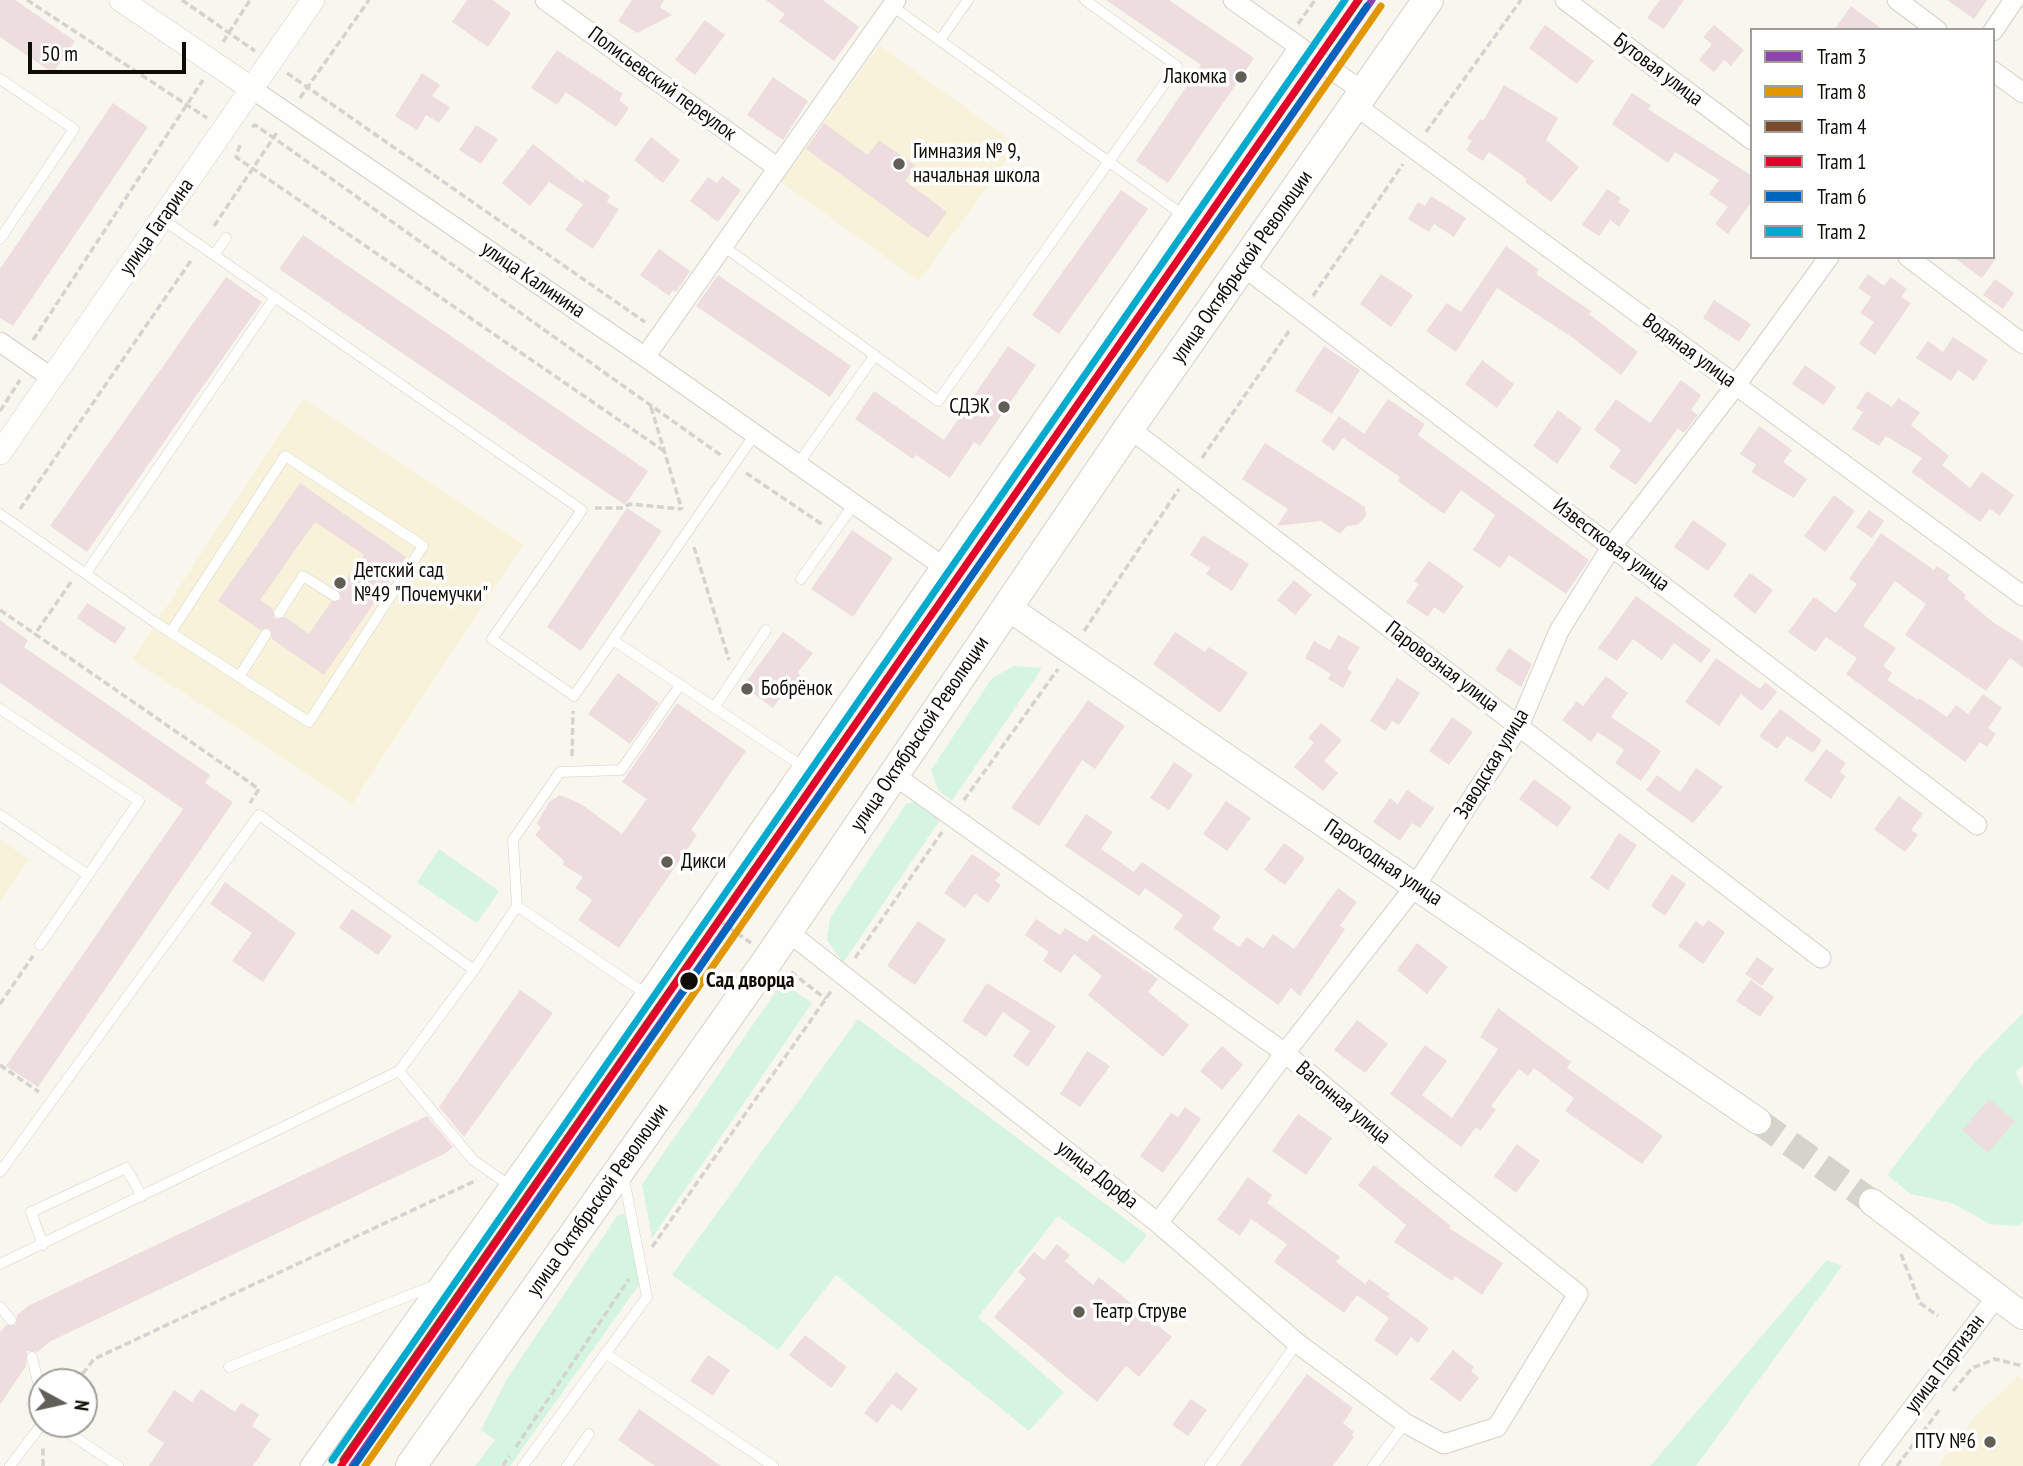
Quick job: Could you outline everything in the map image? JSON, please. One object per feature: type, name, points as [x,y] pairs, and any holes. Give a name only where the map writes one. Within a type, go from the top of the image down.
[{"type":"main road","name":"улица Октябрьской Революции","points":[[411,1466],[787,931],[891,773],[1428,0]]},
{"type":"main road","name":"Пароходная улица","points":[[1007,607],[1758,1121]]},
{"type":"main road","points":[[1872,1202],[2023,1316]]},
{"type":"street","name":"улица Калинина","points":[[121,0],[645,357],[941,565]]},
{"type":"street","name":"улица Гагарина","points":[[0,453],[313,0]]},
{"type":"street","name":"Полисьевский переулок","points":[[545,0],[778,168]]},
{"type":"street","name":"Водяная улица","points":[[1233,0],[1299,47],[1414,148],[2023,596]]},
{"type":"street","name":"Бутовая улица","points":[[1565,0],[1750,139]]},
{"type":"street","points":[[1896,0],[1934,28]]},
{"type":"street","points":[[1995,28],[2014,0]]},
{"type":"street","points":[[645,357],[778,168],[890,2]]},
{"type":"street","points":[[310,1466],[646,994],[1299,47]]},
{"type":"street","points":[[1995,72],[2023,93]]},
{"type":"street","name":"Заводская улица","points":[[1158,1223],[1284,1053],[1416,885],[1519,726],[1559,631],[1612,546],[1737,385],[1828,259]]},
{"type":"street","points":[[1911,259],[2023,344]]},
{"type":"street","name":"Известковая улица","points":[[1244,267],[1977,825]]},
{"type":"street","points":[[0,342],[52,378]]},
{"type":"street","name":"Паровозная улица","points":[[1129,428],[1821,958]]},
{"type":"street","name":"Вагонная улица","points":[[891,773],[1284,1053],[1430,1176],[1578,1294],[1497,1427],[1444,1444],[1405,1423]]},
{"type":"street","name":"улица Дорфа","points":[[787,931],[1158,1223],[1297,1343],[1405,1423]]},
{"type":"street","name":"улица Партизан","points":[[1869,1466],[1997,1296]]},
{"type":"lane","points":[[940,40],[968,0]]},
{"type":"lane","points":[[723,246],[938,401],[1177,66],[1085,0]]},
{"type":"lane","points":[[890,2],[1183,215]]},
{"type":"lane","points":[[0,79],[74,129],[0,239]]},
{"type":"lane","points":[[162,219],[582,510],[492,639],[574,696],[755,434]]},
{"type":"lane","points":[[215,255],[226,238]]},
{"type":"lane","points":[[86,573],[275,297]]},
{"type":"lane","points":[[797,464],[875,355]]},
{"type":"lane","points":[[0,514],[171,632],[309,722],[370,618],[424,546],[285,456],[171,632]]},
{"type":"lane","points":[[801,579],[854,504]]},
{"type":"lane","points":[[279,613],[303,576],[335,596]]},
{"type":"lane","points":[[714,708],[766,630]]},
{"type":"lane","points":[[239,677],[266,635]]},
{"type":"lane","points":[[613,640],[802,766]]},
{"type":"lane","points":[[0,1264],[399,1071],[474,970],[517,906],[513,839],[560,772],[621,769],[680,685]]},
{"type":"lane","points":[[0,709],[139,801],[40,945]]},
{"type":"lane","points":[[0,1172],[259,815],[474,970]]},
{"type":"lane","points":[[0,816],[88,875]]},
{"type":"lane","points":[[517,906],[646,994]]},
{"type":"lane","points":[[399,1071],[472,1160],[509,1185]]},
{"type":"lane","points":[[523,1466],[647,1297],[622,1167]]},
{"type":"lane","points":[[43,1245],[31,1212],[126,1168],[142,1196]]},
{"type":"lane","points":[[229,1367],[437,1284]]},
{"type":"lane","points":[[0,1307],[11,1320]]},
{"type":"lane","points":[[1210,1466],[1297,1343]]},
{"type":"lane","points":[[605,1353],[774,1466]]},
{"type":"lane","points":[[32,1357],[35,1368]]},
{"type":"lane","points":[[1373,1466],[1405,1423]]},
{"type":"lane","points":[[567,1466],[589,1434]]},
{"type":"lane","points":[[10,1466],[32,1438]]},
{"type":"lane","points":[[76,1438],[118,1466]]},
{"type":"path","points":[[27,0],[185,106]]},
{"type":"path","points":[[182,0],[662,334]]},
{"type":"path","points":[[0,411],[27,360],[214,64],[228,32],[250,0]]},
{"type":"path","points":[[11,522],[369,0]]},
{"type":"path","points":[[503,1466],[640,1263],[1070,652],[1188,475],[1414,148],[1521,0]]},
{"type":"path","points":[[249,131],[255,125],[274,138],[834,533]]},
{"type":"path","points":[[243,138],[236,157],[664,451]]},
{"type":"path","points":[[0,610],[35,634]]},
{"type":"path","points":[[571,772],[574,696]]},
{"type":"path","points":[[703,910],[752,944]]},
{"type":"path","points":[[0,1004],[40,945]]},
{"type":"path","points":[[791,972],[826,999]]},
{"type":"path","points":[[87,1368],[94,1359],[491,1173]]},
{"type":"path","points":[[1896,1244],[1910,1271],[1920,1303],[1938,1316]]},
{"type":"path","points":[[1953,1391],[1972,1368],[1995,1359],[2023,1366]]},
{"type":"path","points":[[1897,1466],[1945,1402]]},
{"type":"shaded area","name":"Гимназия № 9, начальная школа","points":[[879,45],[1017,145],[919,281],[781,182]]},
{"type":"shaded area","name":"Детский сад №49 \"Почемучки\"","points":[[303,399],[523,544],[352,804],[132,659]]},
{"type":"shaded area","points":[[0,840],[29,859],[0,902]]},
{"type":"shaded area","name":"ПТУ №6","points":[[2018,1376],[2023,1380],[2023,1466],[1939,1466],[1974,1418]]},
{"type":"green space","points":[[1014,666],[1042,668],[952,801],[938,790],[931,770],[992,678]]},
{"type":"green space","points":[[919,800],[942,817],[843,963],[827,940],[830,918],[906,804]]},
{"type":"green space","points":[[439,849],[499,891],[477,923],[417,882]]},
{"type":"green space","points":[[782,983],[812,1003],[652,1238],[642,1184]]},
{"type":"green space","points":[[2023,1013],[2023,1065],[2016,1072],[2023,1089],[2023,1221],[2018,1226],[1990,1224],[1952,1203],[1911,1194],[1887,1175],[1976,1061]]},
{"type":"green space","points":[[858,1019],[1147,1235],[1124,1264],[1058,1216],[978,1317],[1064,1392],[1029,1431],[836,1275],[778,1350],[672,1275]]},
{"type":"green space","points":[[624,1214],[635,1236],[639,1285],[510,1466],[475,1466],[495,1440],[481,1430],[508,1377],[618,1215]]},
{"type":"green space","points":[[1827,1260],[1842,1266],[1696,1466],[1650,1466]]},
{"type":"building","points":[[0,0],[15,0],[75,41],[53,73],[0,37]]},
{"type":"building","points":[[467,0],[492,0],[511,13],[488,47],[452,22]]},
{"type":"building","points":[[632,0],[664,0],[660,7],[672,15],[637,33],[618,21]]},
{"type":"building","points":[[766,0],[823,0],[859,27],[834,61],[779,21],[785,14]]},
{"type":"building","points":[[1106,0],[1169,0],[1254,58],[1168,183],[1136,161],[1201,65]]},
{"type":"building","points":[[1660,0],[1684,0],[1664,29],[1647,18]]},
{"type":"building","points":[[1947,0],[1987,0],[1974,19]]},
{"type":"building","points":[[1851,6],[1880,28],[1835,28]]},
{"type":"building","points":[[705,20],[725,35],[695,75],[675,60]]},
{"type":"building","points":[[1545,25],[1594,61],[1577,84],[1529,48]]},
{"type":"building","points":[[1714,25],[1744,50],[1731,66],[1724,60],[1714,72],[1699,60],[1712,44],[1703,37]]},
{"type":"building","points":[[557,50],[623,94],[619,100],[629,108],[616,127],[566,92],[557,105],[531,88]]},
{"type":"building","points":[[422,73],[440,85],[432,96],[450,107],[439,123],[426,115],[417,130],[395,116]]},
{"type":"building","points":[[773,77],[808,101],[783,140],[747,115]]},
{"type":"building","points":[[1504,85],[1558,118],[1546,140],[1579,167],[1551,202],[1525,182],[1527,179],[1489,152],[1483,161],[1466,150],[1472,141],[1467,138],[1480,119],[1483,121]]},
{"type":"building","points":[[1632,93],[1651,105],[1648,109],[1750,175],[1750,204],[1728,234],[1715,224],[1728,207],[1709,194],[1719,180],[1675,152],[1668,163],[1612,124]]},
{"type":"building","points":[[113,103],[148,127],[13,326],[0,318],[0,269]]},
{"type":"building","points":[[824,123],[868,155],[879,140],[916,166],[905,181],[947,212],[928,238],[806,149]]},
{"type":"building","points":[[476,125],[498,139],[481,164],[459,150]]},
{"type":"building","points":[[651,137],[680,160],[663,183],[634,160]]},
{"type":"building","points":[[533,144],[583,183],[585,179],[610,196],[607,202],[619,209],[593,249],[565,230],[583,204],[549,182],[530,206],[502,183]]},
{"type":"building","points":[[722,176],[741,190],[718,222],[690,201],[708,177],[717,183]]},
{"type":"building","points":[[1607,189],[1621,198],[1618,202],[1630,210],[1619,227],[1610,220],[1599,236],[1582,225]]},
{"type":"building","points":[[1121,190],[1148,209],[1059,334],[1032,315]]},
{"type":"building","points":[[1431,196],[1466,218],[1454,237],[1434,224],[1429,232],[1408,219],[1418,202],[1425,206]]},
{"type":"building","points":[[303,235],[648,471],[625,505],[279,269]]},
{"type":"building","points":[[1506,246],[1539,270],[1536,274],[1591,311],[1589,314],[1638,352],[1621,375],[1573,338],[1497,288],[1456,352],[1426,331],[1447,303],[1461,312]]},
{"type":"building","points":[[659,249],[690,271],[676,292],[673,290],[669,296],[640,275]]},
{"type":"building","points":[[1997,257],[1982,278],[1956,259]]},
{"type":"building","points":[[1381,274],[1413,295],[1391,327],[1360,304]]},
{"type":"building","points":[[1868,274],[1884,286],[1891,277],[1907,289],[1901,297],[1911,303],[1875,355],[1859,344],[1874,322],[1860,313],[1871,297],[1858,288]]},
{"type":"building","points":[[718,275],[851,366],[830,397],[696,306]]},
{"type":"building","points":[[226,277],[262,302],[87,552],[50,526]]},
{"type":"building","points":[[1995,279],[2014,293],[2003,309],[1983,295]]},
{"type":"building","points":[[1714,300],[1751,324],[1739,342],[1703,318]]},
{"type":"building","points":[[1953,337],[1988,360],[1974,381],[1958,370],[1951,381],[1916,358],[1928,341],[1943,352]]},
{"type":"building","points":[[1008,346],[1036,365],[980,446],[974,442],[950,478],[916,455],[913,459],[855,419],[874,391],[944,440]]},
{"type":"building","points":[[1324,346],[1360,370],[1332,414],[1295,391]]},
{"type":"building","points":[[1482,360],[1514,384],[1497,408],[1465,384]]},
{"type":"building","points":[[1805,365],[1836,387],[1824,405],[1792,384]]},
{"type":"building","points":[[1681,380],[1701,395],[1691,410],[1698,415],[1684,433],[1678,428],[1636,485],[1609,467],[1621,450],[1594,430],[1616,399],[1650,423]]},
{"type":"building","points":[[1867,391],[1892,407],[1898,398],[1920,412],[1911,425],[1949,456],[1942,465],[1970,488],[1982,472],[2014,495],[2000,516],[1990,509],[1980,522],[1911,472],[1922,458],[1886,436],[1879,446],[1852,429],[1863,412],[1856,408]]},
{"type":"building","points":[[1388,399],[1425,424],[1418,435],[1589,560],[1566,594],[1509,555],[1500,568],[1473,550],[1495,515],[1461,490],[1444,514],[1403,485],[1398,480],[1400,477],[1343,438],[1334,451],[1321,441],[1339,416],[1364,434]]},
{"type":"building","points":[[1558,410],[1582,428],[1557,464],[1533,446]]},
{"type":"building","points":[[1759,426],[1792,450],[1783,462],[1807,479],[1794,498],[1751,472],[1756,465],[1740,454]]},
{"type":"building","points":[[1265,443],[1365,507],[1366,516],[1357,525],[1347,526],[1340,534],[1321,521],[1277,526],[1288,509],[1242,479]]},
{"type":"building","points":[[300,483],[406,557],[324,675],[272,639],[270,628],[260,630],[218,601]],"holes":[[[315,522],[364,555],[339,590],[341,600],[331,602],[309,634],[285,617],[274,619],[273,609],[260,600]]]},
{"type":"building","points":[[1834,495],[1855,511],[1825,552],[1804,536]]},
{"type":"building","points":[[627,508],[662,531],[581,651],[547,627]]},
{"type":"building","points":[[1869,510],[1884,521],[1872,538],[1856,527]]},
{"type":"building","points":[[1693,520],[1727,544],[1708,571],[1674,547]]},
{"type":"building","points":[[852,530],[893,558],[853,617],[811,589]]},
{"type":"building","points":[[1881,533],[1934,570],[1937,566],[1950,575],[1947,579],[1966,595],[1964,598],[1994,623],[2023,641],[2023,668],[2010,658],[1986,691],[1905,635],[1926,604],[1895,581],[1863,626],[1896,648],[1883,666],[1892,673],[1887,680],[1918,700],[1919,698],[1947,717],[1956,705],[1968,714],[1983,694],[2002,708],[1988,728],[1996,734],[1987,747],[1980,742],[1965,762],[1846,674],[1857,658],[1826,637],[1815,652],[1788,632],[1814,597],[1836,613],[1857,584],[1849,579]]},
{"type":"building","points":[[1203,535],[1249,564],[1232,591],[1206,574],[1210,568],[1190,555]]},
{"type":"building","points":[[1429,561],[1464,586],[1444,614],[1434,607],[1428,617],[1406,602],[1419,584],[1414,581]]},
{"type":"building","points":[[1750,573],[1773,590],[1755,614],[1733,596]]},
{"type":"building","points":[[1294,580],[1312,595],[1295,615],[1277,600]]},
{"type":"building","points":[[1636,596],[1711,650],[1701,663],[1674,643],[1662,660],[1633,639],[1617,661],[1598,648]]},
{"type":"building","points":[[87,603],[126,628],[115,644],[77,618]]},
{"type":"building","points":[[0,620],[28,640],[24,647],[210,775],[205,783],[233,802],[38,1087],[6,1066],[183,809],[0,683]]},
{"type":"building","points":[[783,632],[813,653],[798,672],[803,681],[797,689],[787,688],[773,708],[743,686]]},
{"type":"building","points":[[1175,632],[1205,652],[1209,647],[1248,673],[1220,713],[1153,664]]},
{"type":"building","points":[[1338,635],[1360,647],[1347,669],[1352,672],[1343,688],[1328,679],[1331,674],[1305,658],[1314,641],[1330,650]]},
{"type":"building","points":[[1509,648],[1532,664],[1521,687],[1495,670]]},
{"type":"building","points":[[1716,658],[1760,689],[1765,682],[1777,692],[1762,711],[1741,694],[1719,726],[1685,702]]},
{"type":"building","points":[[618,673],[659,703],[630,744],[588,714]]},
{"type":"building","points":[[1606,676],[1628,693],[1611,717],[1661,751],[1641,781],[1615,763],[1624,750],[1598,732],[1591,742],[1562,720],[1577,701],[1583,706]]},
{"type":"building","points":[[1397,678],[1420,693],[1399,725],[1392,721],[1386,731],[1370,721]]},
{"type":"building","points":[[1088,700],[1125,726],[1095,769],[1082,760],[1039,826],[1011,808]]},
{"type":"building","points":[[677,703],[746,751],[691,830],[697,835],[619,948],[578,920],[592,900],[575,888],[583,877],[563,865],[564,861],[535,835],[541,828],[537,823],[549,802],[560,795],[581,804],[622,834],[647,799],[622,782]]},
{"type":"building","points":[[1780,709],[1822,740],[1813,753],[1787,736],[1777,749],[1759,736]]},
{"type":"building","points":[[1452,717],[1473,732],[1449,765],[1429,751]]},
{"type":"building","points":[[1321,723],[1342,740],[1324,761],[1338,773],[1323,791],[1294,767],[1314,743],[1308,738]]},
{"type":"building","points":[[1826,749],[1846,763],[1840,772],[1846,776],[1831,799],[1804,780]]},
{"type":"building","points":[[1174,762],[1193,775],[1169,810],[1150,798]]},
{"type":"building","points":[[1696,768],[1723,787],[1693,823],[1646,790],[1657,775],[1680,792]]},
{"type":"building","points":[[1534,779],[1572,807],[1557,827],[1519,799]]},
{"type":"building","points":[[1407,790],[1434,808],[1420,828],[1412,823],[1400,841],[1373,822],[1390,798],[1398,804]]},
{"type":"building","points":[[1899,796],[1923,814],[1911,830],[1918,835],[1905,852],[1874,829]]},
{"type":"building","points":[[1226,801],[1251,818],[1227,851],[1203,834]]},
{"type":"building","points":[[1086,814],[1113,832],[1101,849],[1134,872],[1142,862],[1221,916],[1212,929],[1239,947],[1247,937],[1263,948],[1273,934],[1294,949],[1338,888],[1357,902],[1340,926],[1345,929],[1300,996],[1291,988],[1278,1005],[1174,928],[1183,915],[1145,888],[1139,896],[1065,846]]},
{"type":"building","points":[[1619,833],[1637,845],[1608,890],[1590,878]]},
{"type":"building","points":[[1284,843],[1305,858],[1285,885],[1264,870]]},
{"type":"building","points":[[972,854],[1001,874],[995,881],[1001,885],[988,903],[975,894],[965,908],[944,893]]},
{"type":"building","points":[[1672,874],[1686,884],[1665,916],[1651,906]]},
{"type":"building","points":[[225,882],[296,933],[263,982],[232,961],[252,933],[210,904]]},
{"type":"building","points":[[352,909],[392,936],[378,955],[339,928]]},
{"type":"building","points":[[1036,919],[1060,935],[1065,928],[1087,942],[1093,934],[1158,979],[1148,992],[1189,1025],[1163,1057],[1088,995],[1102,976],[1074,954],[1061,973],[1043,961],[1049,952],[1025,935]]},
{"type":"building","points":[[1708,920],[1725,932],[1703,964],[1678,946],[1696,921],[1703,927]]},
{"type":"building","points":[[918,921],[946,940],[915,985],[887,966]]},
{"type":"building","points":[[1417,943],[1448,967],[1427,994],[1397,970]]},
{"type":"building","points":[[1757,957],[1774,969],[1762,986],[1745,974]]},
{"type":"building","points":[[1751,980],[1774,997],[1760,1017],[1736,1001]]},
{"type":"building","points":[[987,983],[1056,1026],[1028,1067],[1013,1056],[1030,1031],[1003,1012],[986,1037],[962,1021]]},
{"type":"building","points":[[520,990],[553,1013],[464,1137],[439,1107]]},
{"type":"building","points":[[1498,1008],[1571,1062],[1567,1068],[1663,1136],[1642,1164],[1565,1111],[1574,1098],[1534,1068],[1528,1076],[1519,1069],[1491,1106],[1496,1110],[1480,1131],[1476,1127],[1461,1147],[1390,1094],[1425,1045],[1447,1061],[1422,1095],[1452,1118],[1498,1049],[1480,1037]]},
{"type":"building","points":[[1357,1020],[1388,1044],[1365,1073],[1334,1050]]},
{"type":"building","points":[[1222,1046],[1243,1065],[1222,1090],[1200,1071]]},
{"type":"building","points":[[1087,1051],[1110,1066],[1080,1107],[1060,1094]]},
{"type":"building","points":[[1989,1099],[2015,1121],[1988,1153],[1962,1130]]},
{"type":"building","points":[[1185,1107],[1201,1119],[1163,1173],[1140,1156],[1171,1113],[1178,1117]]},
{"type":"building","points":[[1298,1114],[1332,1138],[1306,1175],[1272,1151]]},
{"type":"building","points":[[427,1116],[453,1147],[444,1154],[49,1342],[38,1352],[27,1351],[26,1366],[0,1405],[0,1332],[6,1325],[16,1325],[17,1315],[28,1306]]},
{"type":"building","points":[[1517,1144],[1540,1161],[1516,1193],[1494,1176]]},
{"type":"building","points":[[1374,1165],[1451,1226],[1449,1228],[1503,1263],[1482,1295],[1455,1276],[1452,1281],[1394,1242],[1406,1225],[1358,1185]]},
{"type":"building","points":[[1248,1177],[1272,1195],[1267,1203],[1340,1257],[1336,1262],[1365,1284],[1344,1313],[1274,1262],[1287,1244],[1251,1219],[1240,1236],[1217,1220]]},
{"type":"building","points":[[1057,1244],[1070,1255],[1065,1261],[1093,1285],[1099,1277],[1172,1337],[1139,1377],[1126,1366],[1097,1402],[994,1317],[1026,1279],[1018,1272],[1034,1252],[1044,1260]]},
{"type":"building","points":[[1369,1279],[1390,1294],[1387,1297],[1429,1328],[1418,1343],[1411,1337],[1397,1356],[1374,1340],[1389,1318],[1357,1295]]},
{"type":"building","points":[[805,1335],[847,1367],[831,1388],[789,1355]]},
{"type":"building","points":[[1453,1350],[1474,1367],[1471,1371],[1479,1378],[1460,1402],[1430,1379]]},
{"type":"building","points":[[708,1355],[730,1370],[713,1396],[690,1381]]},
{"type":"building","points":[[896,1372],[918,1389],[901,1411],[892,1404],[877,1423],[864,1413]]},
{"type":"building","points":[[1307,1374],[1353,1408],[1343,1423],[1354,1432],[1354,1437],[1333,1466],[1240,1466]]},
{"type":"building","points":[[201,1389],[235,1412],[241,1403],[259,1414],[252,1426],[271,1439],[253,1466],[149,1466],[164,1443],[147,1432],[174,1390],[192,1402]]},
{"type":"building","points":[[1191,1399],[1207,1410],[1188,1436],[1172,1425]]},
{"type":"building","points":[[639,1409],[721,1466],[655,1466],[618,1440]]},
{"type":"tunnel","points":[[1758,1121],[1872,1202]]},
{"type":"tram line","name":"2","points":[[332,1460],[1345,0]]},
{"type":"tram line","name":"1","points":[[341,1466],[1358,0]]},
{"type":"tram line","name":"4","points":[[343,1460],[1359,0]]},
{"type":"tram line","name":"3","points":[[352,1466],[1372,0]]},
{"type":"tram line","name":"6","points":[[354,1466],[1367,6]]},
{"type":"tram line","name":"8","points":[[365,1466],[1381,6]]},
{"type":"place","name":"Лакомка","points":[[1241,77]]},
{"type":"place","name":"Гимназия № 9, начальная школа","points":[[899,164]]},
{"type":"place","name":"СДЭК","points":[[1004,407]]},
{"type":"place","name":"Детский сад №49 \"Почемучки\"","points":[[340,583]]},
{"type":"place","name":"Бобрёнок","points":[[747,689]]},
{"type":"place","name":"Дикси","points":[[667,862]]},
{"type":"place","name":"Сад дворца","points":[[689,981]]},
{"type":"place","name":"Театр Струве","points":[[1079,1312]]},
{"type":"place","name":"ПТУ №6","points":[[1990,1442]]}]
